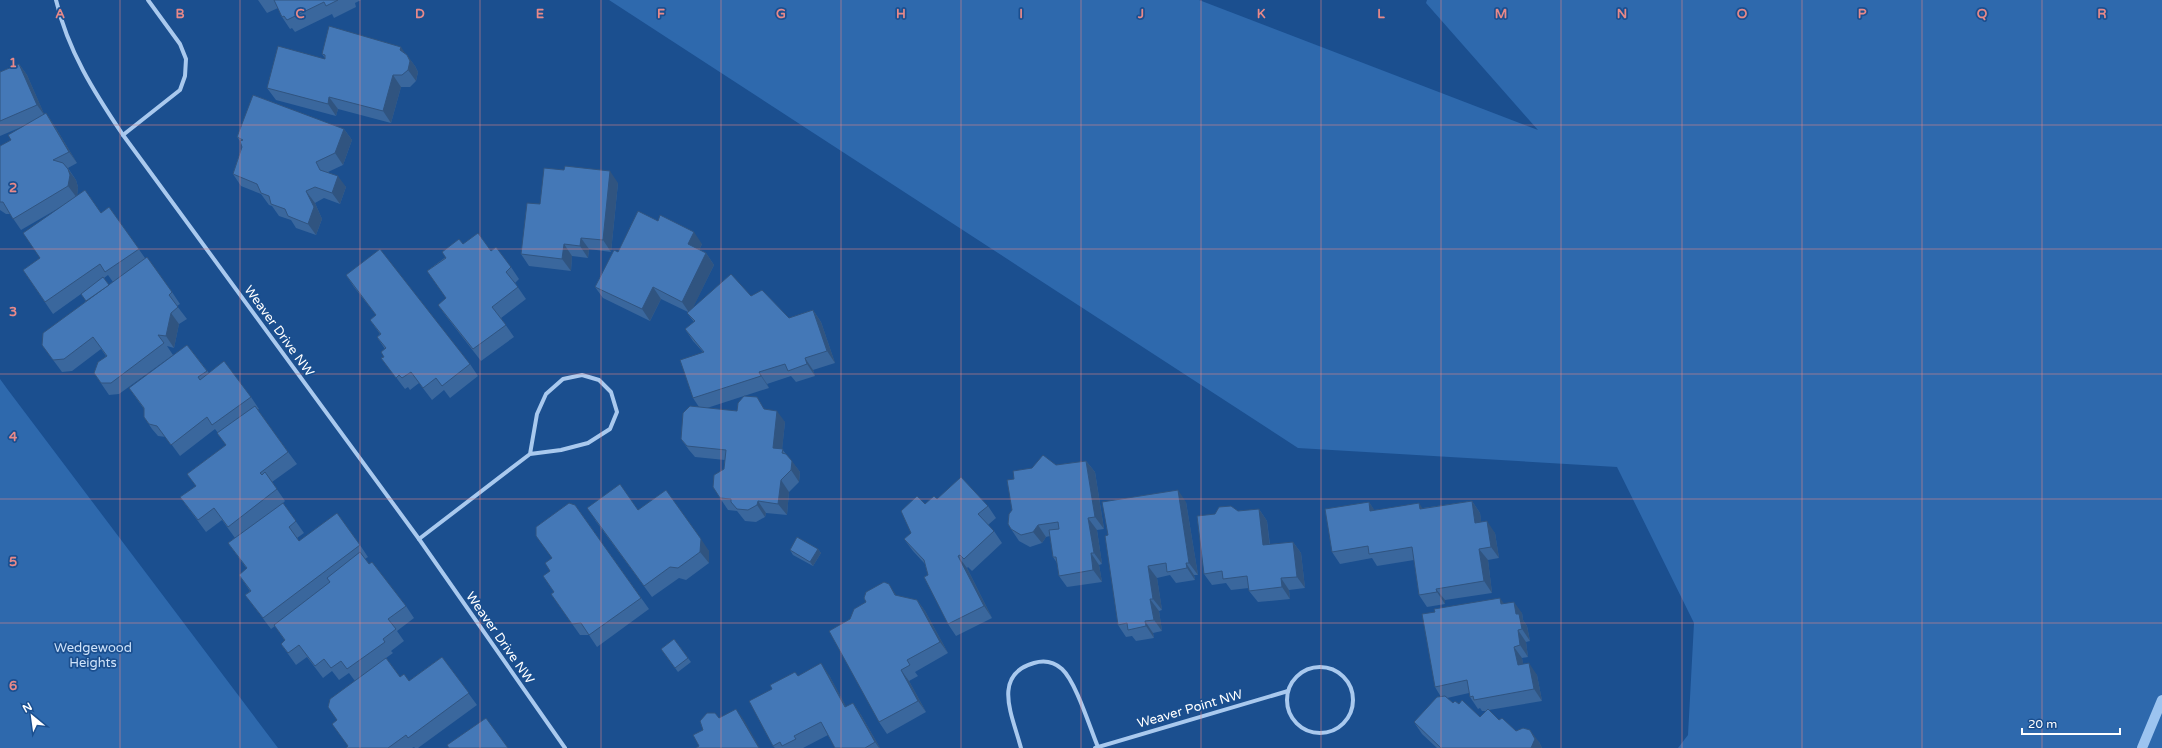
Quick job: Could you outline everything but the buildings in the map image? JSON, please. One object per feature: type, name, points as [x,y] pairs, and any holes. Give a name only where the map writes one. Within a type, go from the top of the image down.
[{"type":"street","name":"Weaver Drive NW","points":[[56,0],[61,22],[73,54],[93,91],[123,135],[419,539],[565,748]]},
{"type":"street","points":[[123,135],[180,90],[185,76],[186,59],[180,44],[148,0]]},
{"type":"street","points":[[419,539],[530,454],[561,450],[588,443],[610,429],[616,412],[611,392],[599,380],[582,375],[563,379],[546,394],[532,435],[530,454]]},
{"type":"street","name":"Weaver Point NW","points":[[1022,748],[1008,696],[1010,680],[1015,672],[1024,666],[1045,661],[1054,663],[1068,676],[1096,747],[1288,691]]},
{"type":"street","points":[[1321,667],[1332,669],[1341,675],[1348,683],[1352,693],[1352,704],[1346,719],[1334,730],[1324,733],[1313,732],[1303,729],[1292,717],[1287,702],[1288,691],[1293,681],[1306,671],[1321,667]]},
{"type":"green space","points":[[609,0],[1199,0],[1538,130],[1426,3],[1427,0],[2162,0],[2162,748],[1678,748],[1688,735],[1694,623],[1617,467],[1298,448]]},
{"type":"green space","name":"Wedgewood Heights","points":[[0,379],[8,390],[278,748],[0,748]]},
{"type":"waterway","points":[[2142,748],[2162,700]]}]
